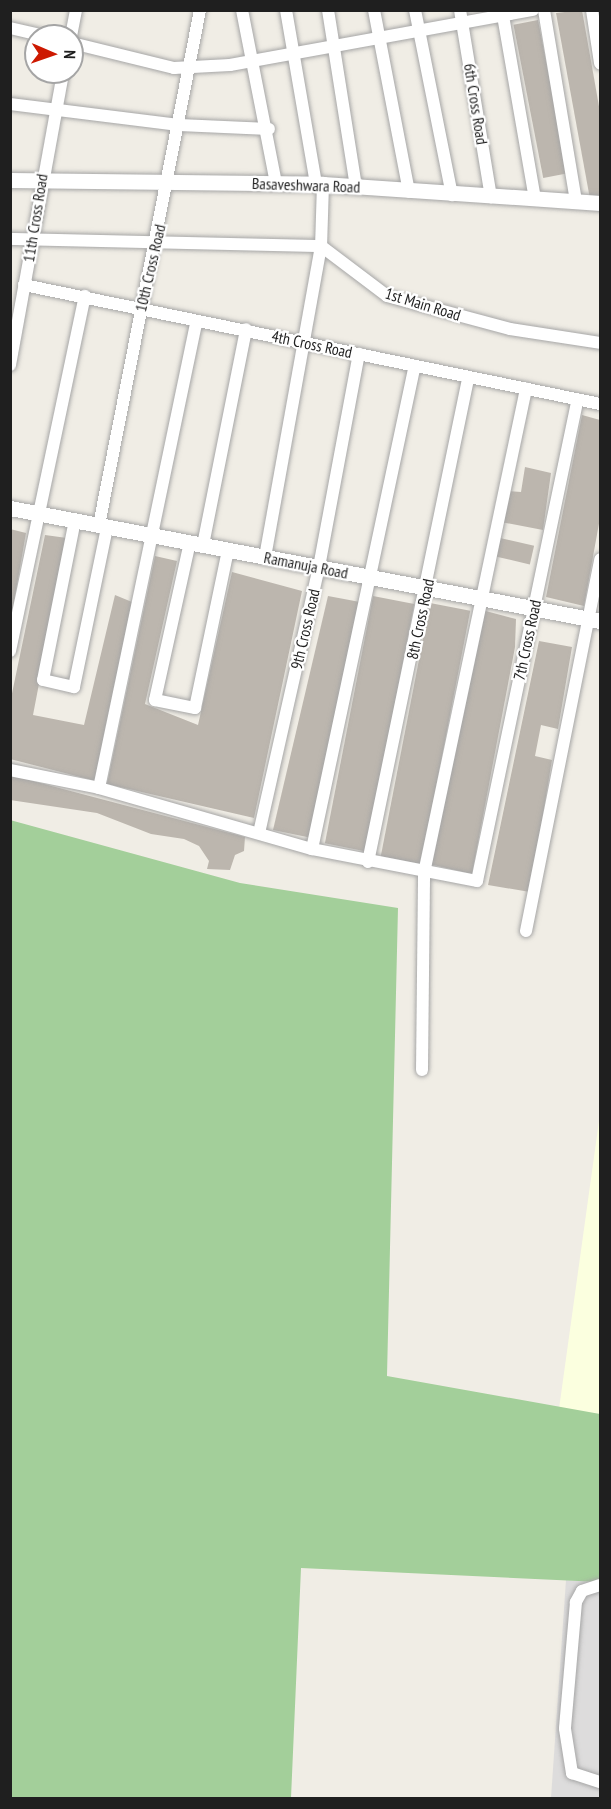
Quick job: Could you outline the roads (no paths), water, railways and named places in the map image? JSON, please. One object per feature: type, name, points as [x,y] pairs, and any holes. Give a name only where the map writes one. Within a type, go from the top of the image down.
[{"type":"street","name":"10th Cross Road","points":[[75,520],[43,680],[74,687],[140,309],[157,244],[200,10]]},
{"type":"street","points":[[242,10],[269,129],[276,183]]},
{"type":"street","points":[[264,557],[321,246],[320,184],[286,10]]},
{"type":"street","points":[[328,10],[356,187]]},
{"type":"street","points":[[374,10],[409,192]]},
{"type":"street","points":[[416,10],[452,195]]},
{"type":"street","name":"6th Cross Road","points":[[460,10],[492,197]]},
{"type":"street","points":[[84,46],[189,68],[255,61],[533,10]]},
{"type":"street","points":[[544,10],[576,201]]},
{"type":"street","points":[[592,10],[600,63]]},
{"type":"street","points":[[503,14],[535,199]]},
{"type":"street","name":"11th Cross Road","points":[[10,365],[40,181],[60,84]]},
{"type":"street","points":[[10,104],[178,125],[269,129]]},
{"type":"street","name":"Basaveshwara Road","points":[[10,180],[320,184],[452,195],[600,203]]},
{"type":"street","points":[[10,239],[321,246]]},
{"type":"street","name":"1st Main Road","points":[[321,246],[387,296],[510,329],[600,343]]},
{"type":"street","name":"4th Cross Road","points":[[24,285],[86,296],[196,322],[246,329],[600,404]]},
{"type":"street","points":[[10,651],[86,296]]},
{"type":"street","points":[[99,788],[196,322]]},
{"type":"street","points":[[228,550],[195,708],[155,700],[197,544],[246,329]]},
{"type":"street","name":"9th Cross Road","points":[[259,833],[319,567],[359,354]]},
{"type":"street","points":[[312,849],[415,366]]},
{"type":"street","name":"8th Cross Road","points":[[369,862],[427,588],[468,377]]},
{"type":"street","points":[[422,1070],[424,873],[479,598],[526,389]]},
{"type":"street","name":"7th Cross Road","points":[[424,873],[477,881],[578,399]]},
{"type":"street","name":"Ramanuja Road","points":[[10,508],[595,620]]},
{"type":"street","points":[[526,931],[595,620],[600,559]]},
{"type":"street","points":[[10,770],[99,788],[312,849],[424,873]]},
{"type":"street","points":[[600,1585],[582,1591],[576,1602],[565,1729],[572,1773],[600,1782]]}]
